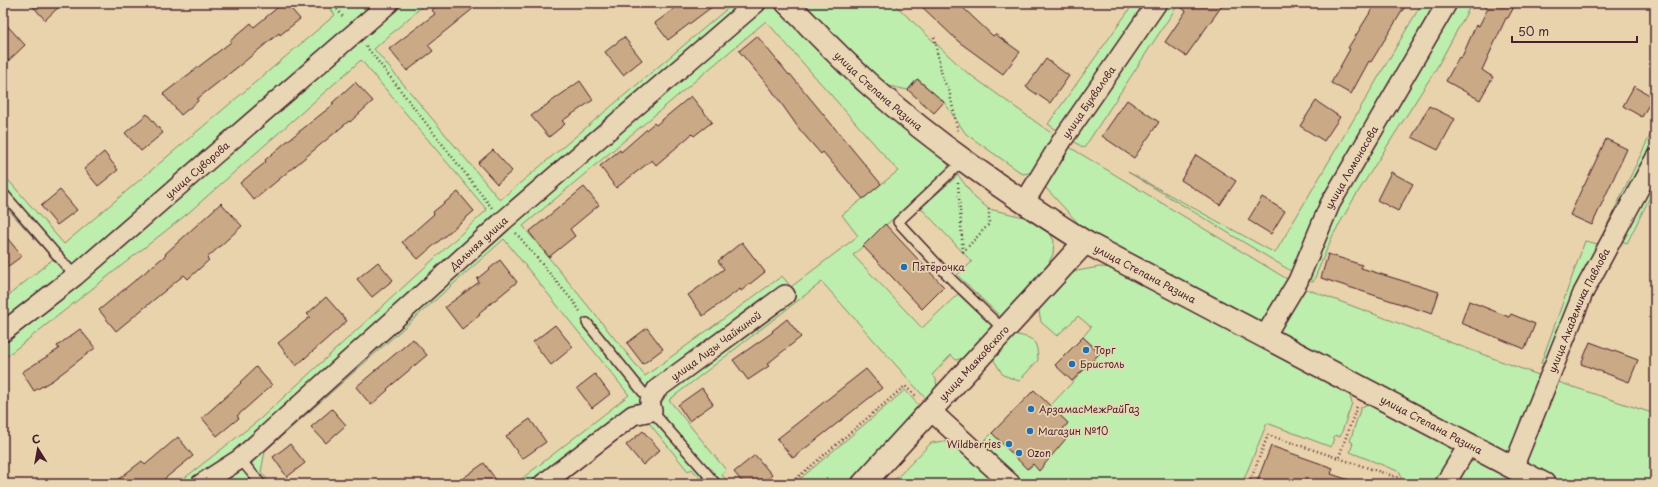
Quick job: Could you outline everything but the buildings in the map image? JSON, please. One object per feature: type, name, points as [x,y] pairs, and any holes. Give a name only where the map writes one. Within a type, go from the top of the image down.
[{"type":"main road","name":"улица Степана Разина","points":[[787,3],[848,66],[872,87],[964,160],[1024,203],[1085,242],[1544,484]]},
{"type":"main road","name":"улица Маяковского","points":[[863,484],[896,450],[930,410],[1085,242]]},
{"type":"street","name":"улица Суворова","points":[[3,332],[76,276],[389,3]]},
{"type":"street","name":"Дальняя улица","points":[[201,484],[240,459],[503,221],[756,3]]},
{"type":"street","name":"улица Бухвалова","points":[[1024,203],[1064,139],[1157,3]]},
{"type":"street","name":"улица Ломоносова","points":[[1265,336],[1298,281],[1330,204],[1447,3]]},
{"type":"street","name":"улица Академика Павлова","points":[[1513,468],[1584,293],[1655,159]]},
{"type":"street","name":"улица Лизы Чайкиной","points":[[651,406],[657,389],[785,295]]},
{"type":"street","points":[[543,484],[633,415],[651,406]]},
{"type":"street","points":[[930,410],[1011,484]]},
{"type":"street","points":[[1445,484],[1469,444]]},
{"type":"lane","points":[[964,160],[898,222],[952,280],[1004,330]]},
{"type":"lane","points":[[3,193],[76,276]]},
{"type":"lane","points":[[587,323],[651,406],[716,484]]},
{"type":"lane","points":[[240,459],[261,484]]},
{"type":"path","points":[[332,3],[503,221],[517,234],[576,305],[587,323]]},
{"type":"path","points":[[963,252],[989,224],[989,209]]},
{"type":"path","points":[[790,484],[905,386],[930,410]]},
{"type":"path","points":[[1339,457],[1364,388]]},
{"type":"path","points":[[1249,484],[1268,434],[1399,478]]},
{"type":"green space","points":[[326,3],[382,3],[74,270],[3,188],[3,174],[64,244],[335,15]]},
{"type":"green space","points":[[398,3],[426,3],[374,49],[500,200],[734,3],[748,3],[235,457],[192,484],[177,484],[259,420],[487,210],[361,60],[187,214],[3,359],[3,339]]},
{"type":"green space","points":[[762,3],[778,3],[930,145],[950,167],[853,255],[922,328],[958,294],[994,328],[967,357],[956,360],[951,355],[932,375],[936,379],[937,390],[927,400],[822,282],[669,400],[726,470],[722,475],[730,484],[721,484],[657,410],[645,400],[536,484],[515,484],[629,395],[504,239],[265,451],[261,472],[271,484],[266,484],[252,467],[252,454]],"holes":[[[766,21],[898,171],[842,215],[858,236],[791,287],[782,276],[645,376],[523,226]]]},
{"type":"green space","points":[[798,3],[893,3],[965,71],[1058,138],[1034,172],[1023,174],[966,134],[944,102],[918,79],[908,90],[879,84]]},
{"type":"green space","points":[[1134,3],[1151,3],[1061,133],[1048,124]]},
{"type":"green space","points":[[1164,3],[1179,3],[1084,148],[1070,139]]},
{"type":"green space","points":[[1422,3],[1442,3],[1296,274],[1128,172],[1275,253]]},
{"type":"green space","points":[[1452,3],[1472,3],[1436,69],[1353,200],[1332,237],[1313,282],[1306,280],[1334,205]]},
{"type":"green space","points":[[1655,125],[1655,148],[1579,291],[1547,365],[1541,363],[1585,241],[1598,244]]},
{"type":"green space","points":[[1066,145],[1292,282],[1261,326],[1133,257],[1079,224],[1045,187],[1046,177]]},
{"type":"green space","points":[[1655,167],[1655,187],[1627,243],[1622,241],[1587,305]]},
{"type":"green space","points":[[958,175],[975,198],[989,209],[1028,218],[1049,231],[1054,241],[1053,254],[1047,267],[1003,319],[957,275],[972,262],[921,208]]},
{"type":"green space","points":[[3,199],[69,275],[3,327],[3,300],[53,259],[3,204]]},
{"type":"green space","points":[[1099,267],[1120,268],[1348,389],[1352,403],[1340,437],[1335,435],[1331,447],[1267,423],[1242,484],[1025,484],[981,444],[992,433],[1028,469],[1069,435],[1063,429],[1068,423],[1050,406],[1100,353],[1083,337],[1091,327],[1078,316],[1057,336],[1041,322],[1038,306],[1063,277],[1077,271]]},
{"type":"green space","points":[[1301,287],[1541,376],[1513,449],[1507,455],[1280,336],[1277,327]]},
{"type":"green space","points":[[1012,334],[1032,340],[1035,343],[1037,353],[1038,360],[1019,381],[1003,375],[992,357]]},
{"type":"green space","points":[[1555,381],[1655,414],[1655,484],[1564,484],[1525,463],[1524,455]]},
{"type":"green space","points":[[905,390],[921,408],[853,484],[794,484]]},
{"type":"green space","points":[[1372,403],[1454,447],[1454,455],[1437,484],[1402,484],[1400,472],[1350,452],[1353,443],[1350,441],[1361,407]]},
{"type":"green space","points":[[651,415],[711,484],[705,484],[692,469],[688,471],[645,418],[560,484],[550,484],[635,419]]},
{"type":"green space","points":[[944,441],[958,447],[997,484],[891,484],[931,443]]},
{"type":"green space","points":[[1478,459],[1527,484],[1455,484],[1467,464]]},
{"type":"green space","points":[[231,469],[244,471],[255,484],[240,484],[237,481],[233,484],[210,484]]},
{"type":"place","name":"Пятёрочка","points":[[904,267]]},
{"type":"place","name":"Торг","points":[[1086,350]]},
{"type":"place","name":"Бристоль","points":[[1072,364]]},
{"type":"place","name":"АрзамасМежРайГаз","points":[[1031,409]]},
{"type":"place","name":"Магазин №10","points":[[1030,431]]},
{"type":"place","name":"Wildberries","points":[[1009,444]]},
{"type":"place","name":"Ozon","points":[[1019,453]]}]
